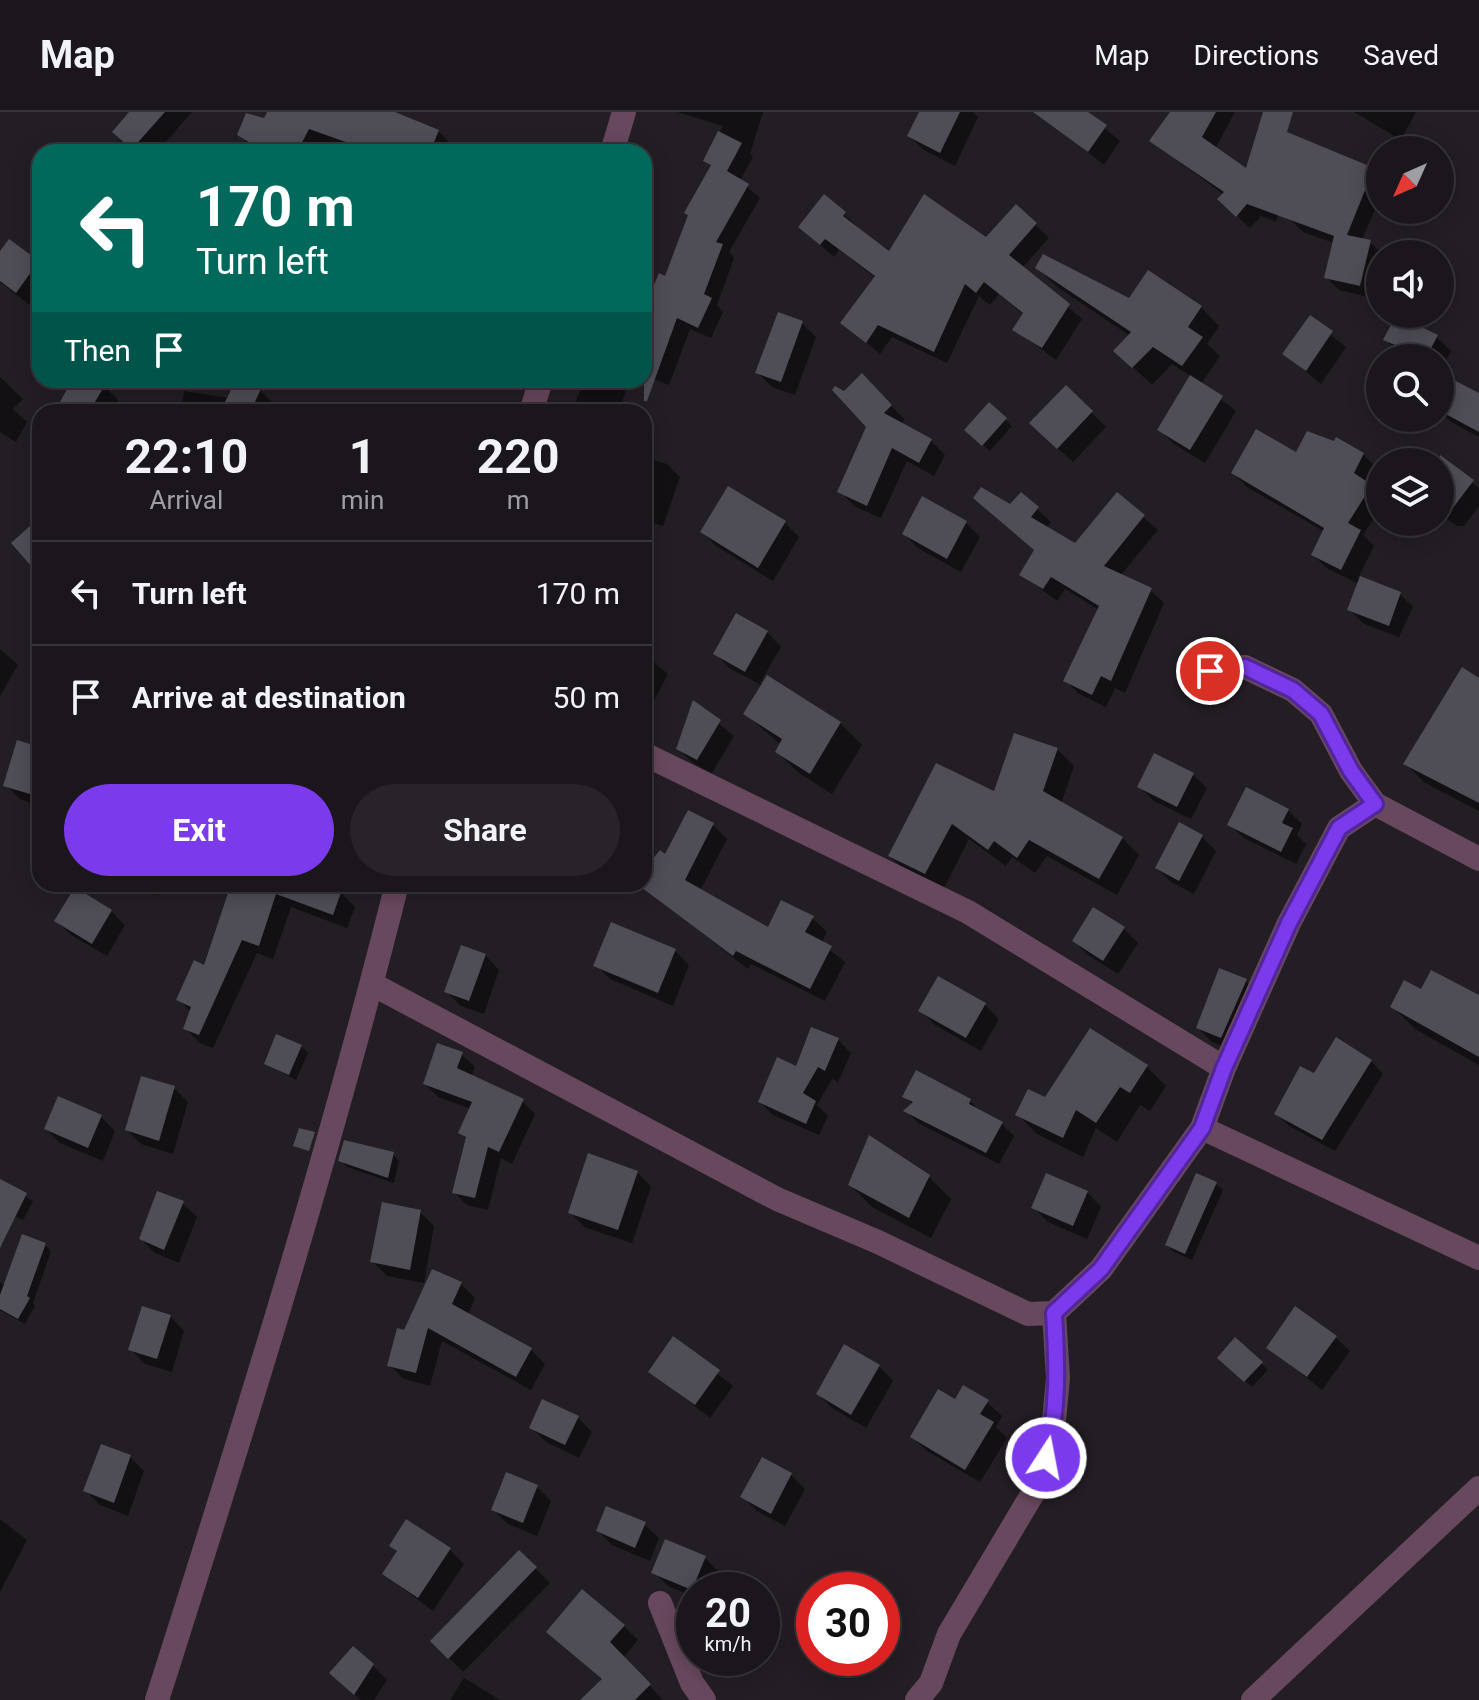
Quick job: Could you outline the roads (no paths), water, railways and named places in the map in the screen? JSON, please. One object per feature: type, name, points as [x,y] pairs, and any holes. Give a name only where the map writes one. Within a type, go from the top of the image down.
[{"type":"street","points":[[614,144],[624,112]]},
{"type":"street","points":[[1210,671],[1245,667],[1293,690],[1321,714],[1351,771],[1375,804],[1479,859]]},
{"type":"street","points":[[652,758],[968,912],[1224,1068]]},
{"type":"street","points":[[372,984],[777,1199],[878,1242],[1028,1314],[1054,1313],[1101,1269],[1202,1128],[1224,1068],[1289,923],[1339,828],[1375,804]]},
{"type":"street","points":[[157,1700],[237,1448],[372,984],[395,892]]},
{"type":"street","points":[[1202,1128],[1479,1258]]},
{"type":"street","points":[[917,1700],[931,1683],[949,1634],[1039,1483],[1053,1432],[1058,1378],[1054,1313]]},
{"type":"street","points":[[1253,1700],[1479,1488]]},
{"type":"street","points":[[660,1603],[692,1683],[704,1700]]}]
